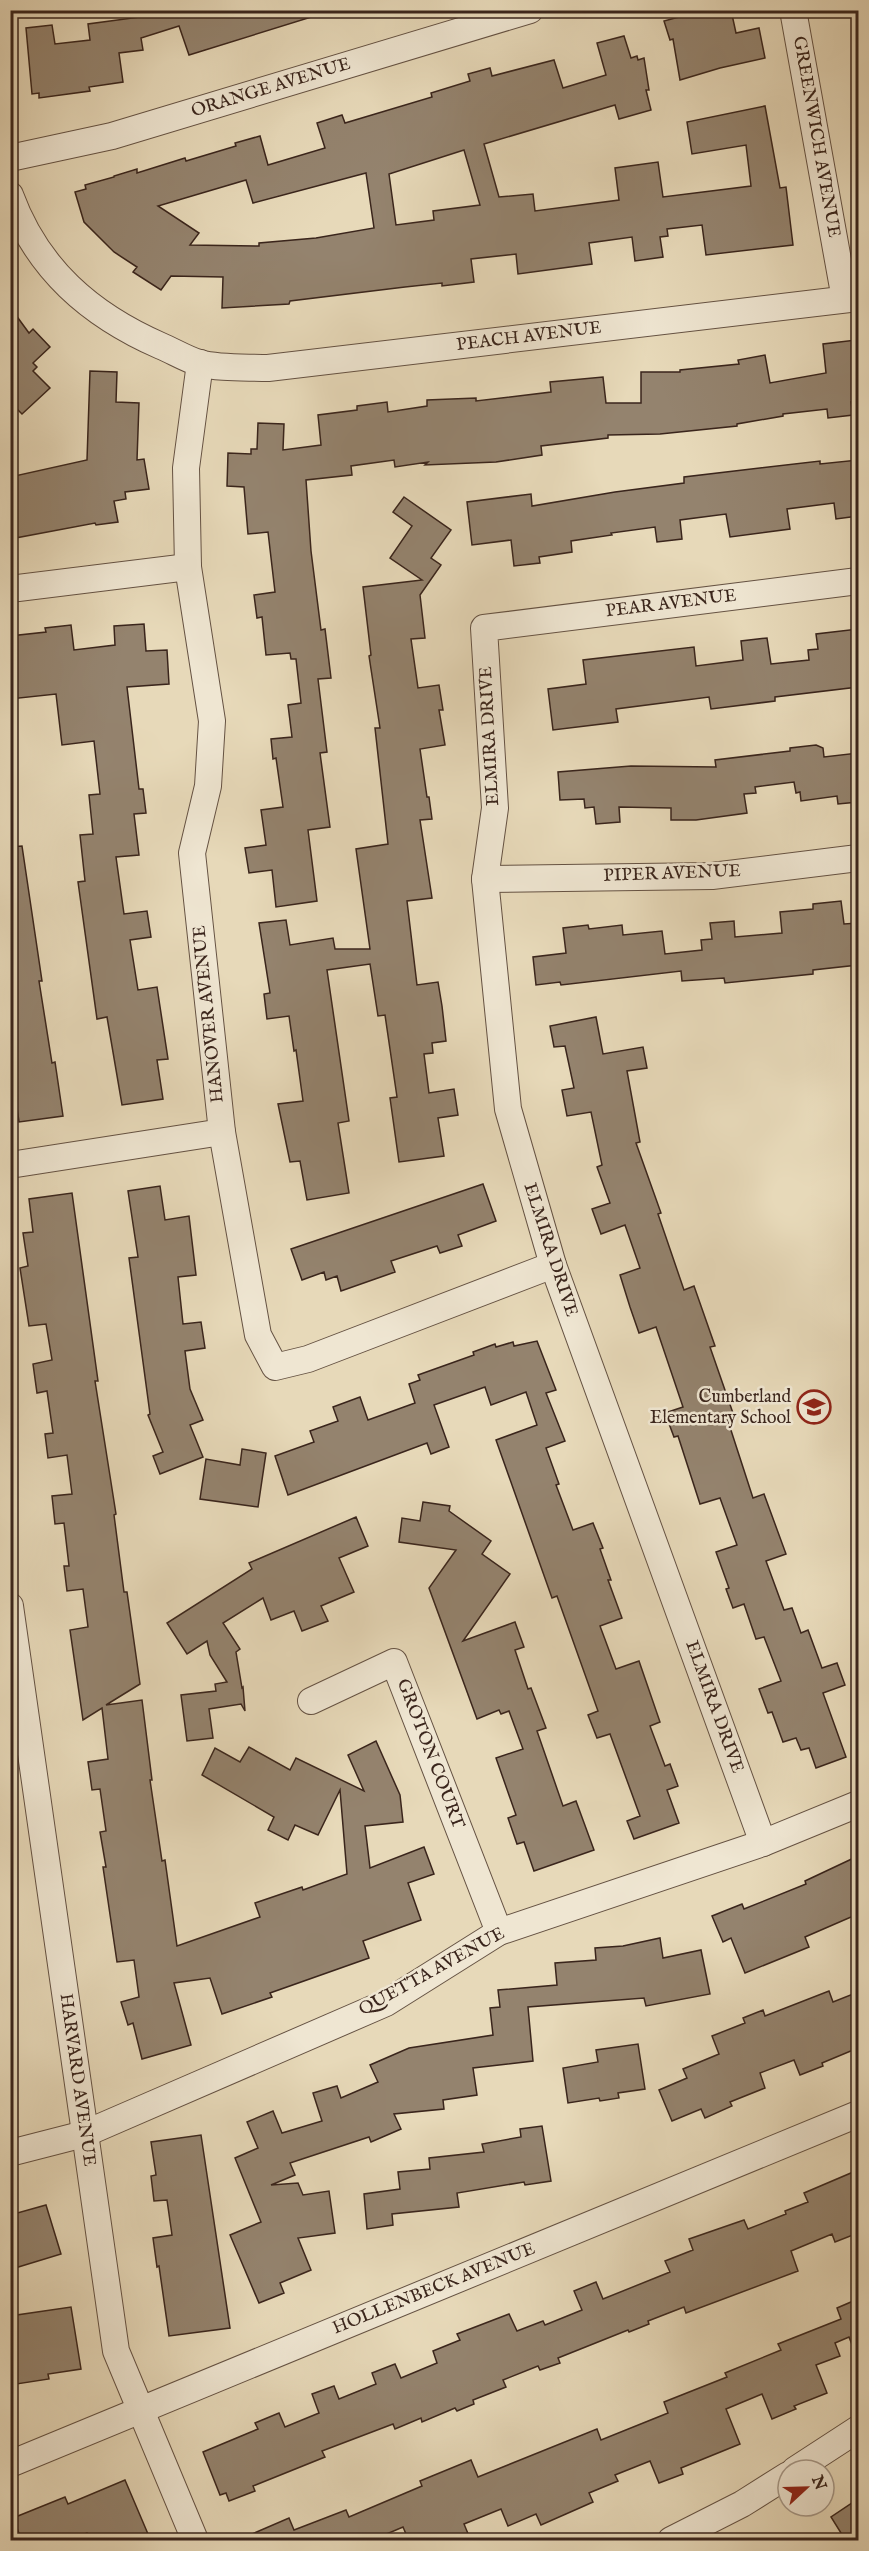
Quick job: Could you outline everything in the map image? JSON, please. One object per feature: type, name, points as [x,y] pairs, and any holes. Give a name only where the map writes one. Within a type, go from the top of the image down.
[{"type":"street","name":"ORANGE AVENUE","points":[[10,158],[112,136],[530,10]]},
{"type":"street","name":"GREENWICH AVENUE","points":[[793,10],[852,298]]},
{"type":"street","name":"PEACH AVENUE","points":[[10,195],[21,223],[38,252],[54,272],[91,308],[134,334],[200,363],[268,368],[852,298]]},
{"type":"street","name":"HANOVER AVENUE","points":[[200,363],[186,468],[188,567],[212,722],[208,786],[192,853],[222,1132],[258,1335],[275,1367],[308,1359],[553,1265]]},
{"type":"street","points":[[10,589],[188,567]]},
{"type":"street","name":"PEAR AVENUE","points":[[484,628],[858,580]]},
{"type":"street","name":"ELMIRA DRIVE","points":[[484,628],[495,808],[485,879],[507,1109],[553,1265],[763,1843]]},
{"type":"street","name":"PIPER AVENUE","points":[[485,879],[712,876],[858,858]]},
{"type":"street","points":[[10,1165],[222,1132]]},
{"type":"street","name":"HARVARD AVENUE","points":[[10,1606],[116,2350],[195,2541]]},
{"type":"street","name":"GROTON COURT","points":[[311,1701],[394,1662],[499,1932]]},
{"type":"street","name":"QUETTA AVENUE","points":[[10,2153],[84,2134],[386,2003],[499,1932],[763,1843],[858,1804]]},
{"type":"street","name":"HOLLENBECK AVENUE","points":[[10,2464],[858,2114]]},
{"type":"street","points":[[813,2458],[858,2428]]},
{"type":"street","points":[[671,2541],[742,2504],[776,2483]]},
{"type":"building","points":[[146,10],[320,10],[321,14],[189,55],[179,26],[141,38],[143,50],[119,53],[123,82],[89,87],[90,91],[39,98],[39,93],[32,94],[26,28],[52,25],[55,44],[90,40],[88,24],[148,16]]},
{"type":"building","points":[[705,10],[731,10],[736,33],[759,28],[765,58],[680,80],[673,39],[670,40],[664,21]]},
{"type":"building","points":[[624,36],[631,58],[637,56],[638,60],[644,58],[649,90],[646,90],[651,110],[619,119],[615,105],[484,144],[499,197],[533,194],[535,211],[619,200],[615,168],[658,162],[663,197],[751,186],[746,145],[692,154],[687,122],[765,106],[780,188],[786,187],[793,245],[706,255],[702,225],[667,229],[668,236],[660,237],[663,257],[635,261],[632,237],[589,243],[592,264],[518,274],[516,254],[471,259],[474,282],[405,287],[290,301],[289,304],[222,308],[223,277],[171,276],[161,290],[133,272],[137,267],[114,252],[84,222],[75,192],[86,189],[85,185],[137,169],[137,173],[185,158],[186,161],[260,136],[268,165],[325,148],[317,123],[342,115],[345,123],[432,97],[431,93],[470,81],[468,74],[490,68],[492,76],[554,60],[563,88],[606,75],[597,43]],"holes":[[[464,150],[480,205],[433,211],[434,220],[396,225],[389,174]],[[366,173],[374,228],[316,238],[259,243],[259,246],[190,245],[199,233],[158,206],[246,180],[253,203]]]},
{"type":"building","points":[[10,307],[29,333],[33,329],[50,347],[33,363],[37,367],[33,371],[50,388],[22,414],[10,402]]},
{"type":"building","points":[[856,340],[858,401],[851,402],[853,415],[828,418],[827,409],[783,414],[783,416],[737,424],[737,426],[660,434],[608,435],[608,438],[541,446],[542,455],[496,462],[425,465],[428,462],[395,467],[394,460],[351,466],[352,475],[306,480],[311,551],[321,630],[325,629],[331,678],[318,679],[327,752],[320,753],[330,827],[308,830],[317,901],[276,907],[272,870],[249,873],[245,848],[266,845],[261,810],[283,807],[271,739],[292,737],[288,705],[301,703],[296,659],[291,659],[290,653],[266,655],[262,617],[257,618],[254,595],[275,592],[268,532],[248,534],[244,487],[227,486],[228,453],[251,454],[251,449],[257,449],[258,423],[284,424],[283,450],[321,445],[318,415],[357,410],[357,406],[387,402],[388,412],[427,406],[427,400],[476,398],[476,401],[551,392],[550,382],[603,377],[606,403],[641,403],[641,372],[680,372],[680,370],[739,364],[738,360],[765,355],[770,383],[826,373],[823,344]]},
{"type":"building","points":[[90,371],[117,372],[116,402],[139,403],[137,460],[144,459],[149,489],[125,492],[126,499],[114,501],[118,522],[96,525],[95,523],[10,539],[10,477],[87,460]]},
{"type":"building","points":[[858,460],[858,516],[836,519],[834,503],[787,509],[790,529],[730,537],[726,514],[680,520],[682,539],[657,542],[655,527],[611,533],[612,535],[571,541],[572,552],[539,557],[540,563],[514,566],[511,540],[472,545],[467,502],[531,494],[532,506],[684,483],[684,477],[820,461],[820,464]]},
{"type":"building","points":[[404,497],[451,530],[431,558],[441,565],[420,595],[425,638],[411,639],[418,688],[439,685],[443,710],[439,710],[445,745],[420,749],[432,819],[420,820],[432,898],[407,901],[417,985],[438,982],[442,1006],[446,1041],[432,1043],[433,1053],[424,1054],[429,1093],[454,1089],[458,1115],[438,1118],[444,1156],[399,1162],[390,1098],[397,1097],[385,1015],[378,1016],[370,964],[327,970],[349,1121],[338,1123],[349,1193],[307,1200],[300,1161],[290,1162],[278,1104],[303,1101],[296,1050],[294,1051],[289,1016],[267,1019],[264,994],[270,993],[259,923],[286,920],[290,945],[333,938],[335,949],[370,949],[356,849],[388,844],[375,728],[380,728],[369,656],[371,655],[363,587],[422,580],[390,558],[412,526],[393,512]]},
{"type":"building","points":[[144,624],[146,651],[167,650],[169,684],[127,687],[139,789],[143,789],[146,813],[134,814],[139,855],[116,857],[124,914],[147,911],[151,937],[130,940],[138,990],[157,987],[168,1059],[157,1060],[163,1099],[122,1105],[107,1017],[97,1019],[78,882],[85,881],[80,835],[93,834],[89,795],[100,794],[94,741],[62,745],[56,694],[10,699],[10,669],[14,668],[10,636],[46,632],[45,628],[71,625],[74,650],[115,645],[114,626]]},
{"type":"building","points":[[858,629],[858,687],[775,697],[775,701],[711,709],[709,697],[616,709],[618,722],[553,730],[548,689],[586,684],[583,660],[694,647],[696,666],[743,660],[741,641],[767,638],[771,664],[809,660],[808,650],[818,649],[816,634]]},
{"type":"building","points":[[816,745],[823,748],[824,757],[858,753],[858,802],[838,804],[837,796],[801,801],[800,792],[796,793],[794,782],[755,787],[756,793],[744,794],[747,813],[696,820],[671,820],[671,808],[619,807],[620,822],[596,824],[594,807],[585,808],[584,799],[560,800],[558,772],[631,766],[716,767],[715,760],[790,751],[790,748]]},
{"type":"building","points":[[22,846],[42,981],[39,981],[63,1116],[19,1122],[15,1093],[10,1094],[10,847]]},
{"type":"building","points":[[841,901],[844,924],[858,923],[858,965],[813,970],[813,974],[725,983],[724,978],[682,981],[681,971],[561,985],[560,982],[536,985],[533,957],[566,953],[563,928],[588,925],[589,929],[622,925],[623,935],[662,931],[665,954],[702,950],[701,940],[712,939],[710,923],[734,921],[735,937],[782,933],[780,912],[813,909],[813,904]]},
{"type":"building","points":[[596,1017],[603,1054],[643,1047],[647,1068],[627,1071],[640,1142],[636,1143],[661,1213],[658,1214],[684,1290],[694,1286],[715,1346],[710,1347],[734,1416],[727,1418],[753,1498],[764,1494],[786,1554],[766,1561],[784,1610],[792,1608],[801,1633],[808,1630],[822,1668],[837,1663],[845,1685],[823,1693],[846,1757],[816,1768],[809,1748],[801,1750],[796,1738],[783,1742],[772,1712],[768,1713],[759,1689],[781,1681],[764,1637],[756,1639],[744,1604],[733,1608],[726,1589],[729,1588],[716,1552],[737,1545],[720,1498],[700,1504],[678,1436],[674,1437],[665,1413],[683,1407],[656,1327],[639,1333],[630,1307],[620,1275],[640,1268],[625,1225],[601,1234],[592,1209],[610,1203],[597,1167],[602,1165],[591,1112],[567,1116],[562,1090],[574,1088],[565,1046],[554,1047],[550,1026]]},
{"type":"building","points":[[483,1184],[496,1221],[458,1235],[462,1246],[440,1253],[437,1246],[391,1261],[395,1272],[341,1291],[337,1276],[326,1280],[324,1272],[302,1280],[291,1249]]},
{"type":"building","points":[[160,1186],[165,1220],[189,1216],[196,1275],[178,1277],[183,1324],[201,1322],[205,1348],[185,1351],[190,1389],[203,1420],[190,1425],[203,1457],[160,1474],[153,1456],[163,1452],[148,1415],[150,1414],[129,1258],[138,1257],[128,1191]]},
{"type":"building","points":[[72,1193],[98,1381],[95,1381],[116,1514],[114,1515],[124,1592],[127,1592],[140,1684],[106,1705],[142,1700],[152,1780],[150,1780],[162,1861],[165,1860],[177,1946],[260,1917],[255,1903],[302,1887],[303,1890],[347,1874],[340,1790],[318,1835],[295,1825],[288,1840],[268,1830],[274,1817],[202,1775],[215,1748],[240,1762],[249,1747],[290,1770],[296,1758],[364,1791],[348,1755],[376,1741],[400,1795],[403,1822],[365,1826],[370,1868],[424,1847],[434,1874],[408,1883],[421,1920],[363,1941],[369,1958],[270,1993],[272,1997],[222,2014],[210,1978],[174,1983],[191,2045],[142,2059],[133,2023],[128,2025],[121,2002],[139,1997],[134,1960],[117,1962],[103,1867],[106,1867],[100,1832],[106,1831],[100,1789],[92,1790],[88,1762],[108,1759],[102,1708],[83,1720],[70,1630],[88,1627],[83,1589],[67,1591],[64,1566],[69,1566],[64,1523],[55,1524],[52,1496],[72,1494],[67,1455],[48,1458],[45,1434],[53,1433],[47,1391],[37,1393],[33,1364],[52,1360],[46,1324],[29,1326],[20,1268],[28,1266],[23,1233],[33,1232],[29,1199]]},
{"type":"building","points":[[537,1341],[556,1390],[546,1393],[565,1441],[546,1448],[559,1484],[556,1485],[573,1530],[593,1523],[603,1548],[600,1549],[611,1580],[608,1580],[622,1618],[600,1626],[616,1669],[639,1661],[660,1722],[650,1726],[665,1766],[670,1764],[678,1786],[667,1790],[679,1823],[634,1839],[627,1821],[640,1816],[610,1734],[597,1738],[588,1715],[598,1711],[557,1596],[552,1598],[496,1440],[537,1425],[526,1392],[491,1405],[485,1387],[434,1405],[449,1447],[431,1454],[427,1443],[288,1495],[275,1456],[314,1442],[310,1431],[338,1421],[333,1407],[360,1397],[368,1420],[415,1403],[409,1384],[420,1380],[418,1375],[474,1355],[473,1352],[495,1344],[496,1347],[513,1342],[514,1346]]},
{"type":"building","points":[[242,1449],[266,1453],[258,1507],[200,1499],[206,1459],[240,1465]]},
{"type":"building","points":[[423,1502],[450,1506],[449,1511],[491,1541],[482,1554],[510,1574],[463,1641],[515,1622],[524,1647],[515,1650],[528,1689],[531,1688],[546,1728],[537,1731],[563,1806],[576,1801],[594,1850],[534,1871],[524,1842],[517,1844],[508,1818],[516,1815],[496,1758],[523,1749],[509,1711],[501,1714],[499,1710],[477,1719],[429,1588],[456,1550],[399,1542],[402,1518],[420,1521]]},
{"type":"building","points":[[356,1517],[368,1546],[339,1558],[354,1592],[321,1606],[328,1621],[302,1631],[294,1611],[271,1620],[263,1598],[223,1623],[240,1649],[236,1652],[245,1711],[241,1704],[209,1709],[213,1738],[187,1741],[181,1695],[216,1691],[215,1684],[227,1682],[210,1655],[207,1641],[187,1654],[167,1623],[252,1569],[249,1563]]},
{"type":"building","points":[[858,1856],[858,1914],[805,1937],[809,1947],[745,1973],[731,1938],[723,1942],[712,1916],[742,1904],[744,1909],[806,1884],[805,1881]]},
{"type":"building","points":[[660,1938],[663,1958],[701,1950],[710,1994],[646,2006],[644,1998],[528,2007],[533,2061],[473,2068],[477,2095],[443,2100],[444,2109],[394,2114],[401,2129],[371,2142],[369,2137],[290,2163],[295,2175],[271,2185],[298,2183],[303,2195],[329,2191],[335,2233],[298,2238],[311,2270],[280,2283],[284,2293],[259,2303],[230,2235],[261,2222],[235,2158],[258,2148],[247,2122],[273,2111],[282,2133],[322,2121],[313,2093],[337,2086],[341,2098],[378,2082],[370,2065],[409,2048],[493,2035],[490,2008],[500,2007],[498,1990],[557,1985],[555,1963],[596,1960],[595,1948],[623,1946]]},
{"type":"building","points":[[829,1991],[833,2002],[858,1992],[858,2048],[800,2075],[794,2060],[760,2073],[765,2088],[730,2102],[732,2106],[705,2118],[701,2109],[672,2121],[659,2090],[687,2078],[683,2069],[719,2054],[712,2036],[745,2023],[743,2018],[763,2010],[765,2016]]},
{"type":"building","points":[[638,2044],[645,2089],[618,2093],[619,2098],[600,2101],[599,2098],[568,2103],[563,2068],[598,2062],[596,2050]]},
{"type":"building","points":[[542,2126],[551,2181],[525,2185],[524,2182],[457,2193],[459,2207],[392,2214],[393,2225],[367,2229],[364,2194],[400,2189],[398,2172],[430,2169],[429,2158],[484,2152],[482,2144],[521,2137],[520,2129]]},
{"type":"building","points":[[201,2135],[230,2328],[169,2336],[153,2238],[172,2235],[167,2200],[154,2201],[151,2176],[156,2175],[151,2142]]},
{"type":"building","points":[[858,2170],[858,2233],[835,2242],[832,2234],[791,2251],[798,2271],[686,2313],[684,2307],[648,2321],[649,2324],[558,2358],[560,2363],[540,2370],[538,2366],[503,2380],[506,2387],[473,2400],[474,2404],[457,2411],[455,2408],[422,2422],[421,2418],[395,2429],[393,2424],[322,2451],[325,2457],[253,2486],[255,2491],[229,2501],[226,2493],[220,2495],[203,2452],[258,2429],[255,2423],[279,2413],[285,2427],[319,2413],[312,2394],[334,2386],[339,2399],[376,2384],[372,2373],[395,2364],[401,2378],[437,2363],[433,2351],[460,2340],[457,2334],[509,2314],[517,2331],[543,2321],[545,2325],[582,2310],[574,2291],[596,2282],[603,2299],[670,2272],[665,2261],[693,2250],[689,2239],[744,2220],[748,2229],[786,2214],[785,2211],[808,2202],[804,2193]]},
{"type":"building","points":[[46,2205],[61,2254],[15,2268],[10,2252],[10,2215]]},
{"type":"building","points":[[858,2299],[858,2360],[849,2337],[835,2343],[840,2356],[816,2365],[827,2393],[794,2406],[796,2409],[772,2419],[762,2394],[726,2409],[740,2444],[681,2468],[683,2474],[659,2483],[650,2461],[615,2475],[618,2481],[589,2493],[593,2502],[541,2525],[536,2514],[508,2526],[501,2509],[464,2524],[469,2536],[457,2541],[409,2541],[403,2527],[370,2541],[236,2541],[289,2518],[294,2530],[346,2510],[349,2517],[422,2486],[420,2481],[471,2460],[478,2477],[597,2429],[601,2440],[668,2413],[664,2402],[727,2377],[725,2373],[781,2350],[778,2344],[841,2319],[837,2308]]},
{"type":"building","points":[[71,2307],[81,2369],[48,2374],[49,2379],[10,2385],[10,2316]]},
{"type":"building","points":[[125,2480],[148,2534],[131,2540],[90,2540],[87,2533],[68,2541],[22,2541],[13,2518],[65,2497],[68,2504]]},
{"type":"building","points":[[858,2499],[858,2541],[846,2541],[832,2518],[836,2518],[836,2514]]},
{"type":"place","name":"Cumberland Elementary School","points":[[814,1407]]}]
